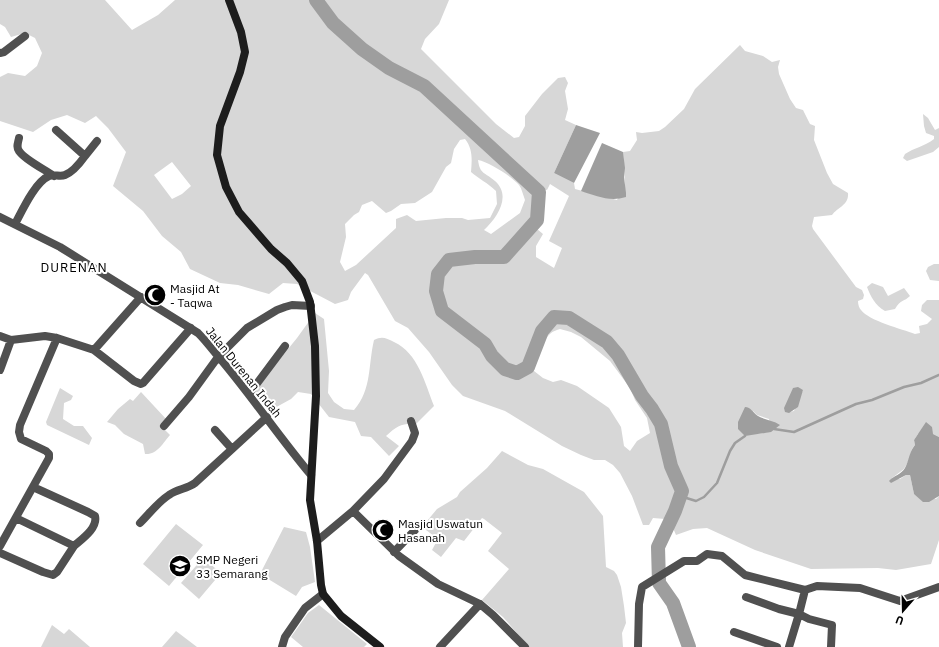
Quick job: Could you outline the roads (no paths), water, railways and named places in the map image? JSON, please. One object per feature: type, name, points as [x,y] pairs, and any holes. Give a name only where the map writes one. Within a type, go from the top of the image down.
[{"type":"main road","points":[[229,0],[241,32],[245,52],[240,72],[220,126],[218,155],[222,174],[226,187],[239,212],[302,282],[310,306],[315,346],[315,428],[310,475],[310,500],[317,541],[323,594],[341,616],[380,647]]},
{"type":"street","points":[[0,53],[4,52],[25,36]]},
{"type":"street","points":[[56,130],[86,156]]},
{"type":"street","points":[[19,138],[17,145],[24,156],[54,176]]},
{"type":"street","points":[[15,224],[36,188],[43,180],[50,176],[64,176],[76,167],[97,141]]},
{"type":"street","name":"Jalan Durenan Indah","points":[[0,217],[60,246],[191,328],[205,340],[249,394],[310,475]]},
{"type":"street","points":[[94,350],[141,297]]},
{"type":"street","points":[[164,426],[218,357],[247,328],[277,310],[292,305],[310,306]]},
{"type":"street","points":[[0,336],[10,340],[44,336],[57,338],[94,350],[134,382],[141,384],[191,328]]},
{"type":"street","points":[[0,546],[49,458],[49,454],[46,450],[21,438],[19,432],[26,411],[57,338]]},
{"type":"street","points":[[0,370],[10,340]]},
{"type":"street","points":[[249,394],[285,346]]},
{"type":"street","points":[[140,523],[166,497],[174,492],[190,487],[267,417]]},
{"type":"street","points":[[317,541],[353,511],[384,479],[412,440],[415,430],[410,421]]},
{"type":"street","points":[[215,430],[232,449]]},
{"type":"street","points":[[0,553],[43,572],[54,575],[74,546],[91,531],[96,522],[95,516],[88,512],[33,487]]},
{"type":"street","points":[[353,511],[394,552],[438,584],[480,604],[525,647]]},
{"type":"street","points":[[16,518],[74,546]]},
{"type":"street","points":[[394,552],[416,529]]},
{"type":"street","points":[[638,647],[639,604],[642,586],[684,561],[697,561],[707,554],[722,556],[745,574],[805,590],[817,586],[860,588],[900,602],[939,587]]},
{"type":"street","points":[[789,647],[800,614],[805,590]]},
{"type":"street","points":[[282,647],[285,637],[305,608],[323,594]]},
{"type":"street","points":[[746,596],[779,609],[800,614],[809,619],[832,625],[831,647]]},
{"type":"street","points":[[440,647],[480,604]]},
{"type":"street","points":[[734,632],[777,647]]},
{"type":"waterway","points":[[316,0],[333,23],[362,49],[389,68],[424,86],[539,192],[537,220],[504,257],[475,257],[449,260],[438,274],[436,291],[442,311],[485,344],[492,356],[505,369],[517,373],[528,367],[542,331],[554,317],[569,318],[607,342],[618,355],[642,396],[661,424],[671,466],[682,491],[675,511],[658,547],[659,583],[673,603],[689,647]]},
{"type":"waterway","points":[[774,429],[794,432],[856,404],[872,400],[904,387],[921,383],[939,375]]},
{"type":"waterway","points":[[680,496],[696,501],[704,497],[717,483],[730,451],[735,443],[745,436]]},
{"type":"place","name":"Masjid At - Taqwa","points":[[155,295]]},
{"type":"place","name":"Masjid Uswatun Hasanah","points":[[383,530]]},
{"type":"place","name":"SMP Negeri 33 Semarang","points":[[180,566]]},
{"type":"district","name":"DURENAN","points":[[74,267]]}]
